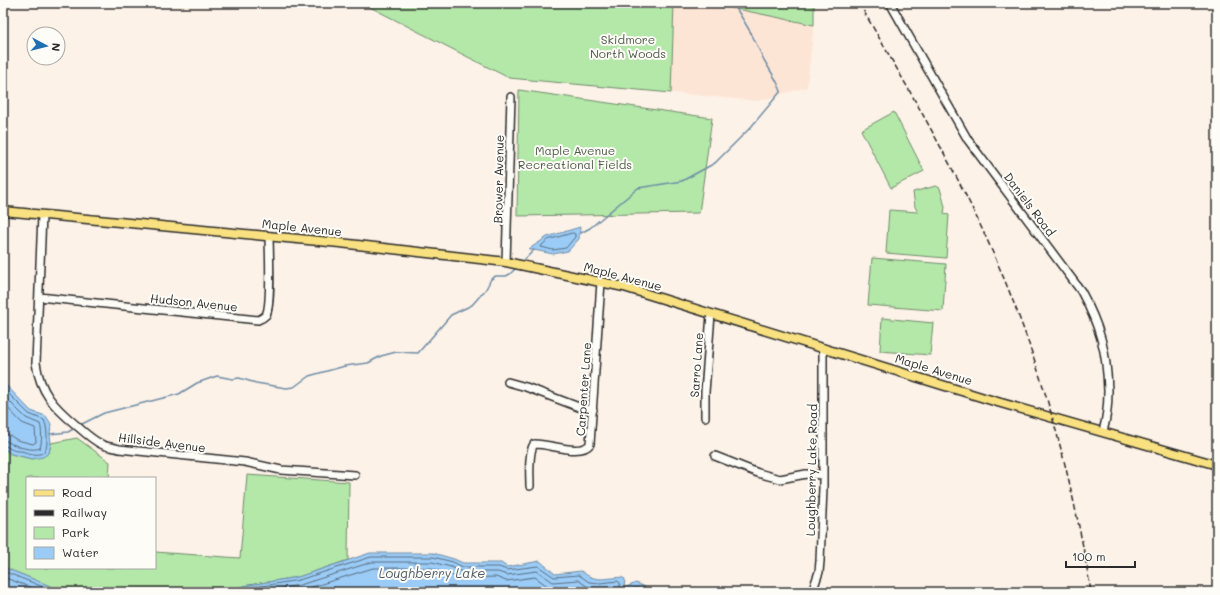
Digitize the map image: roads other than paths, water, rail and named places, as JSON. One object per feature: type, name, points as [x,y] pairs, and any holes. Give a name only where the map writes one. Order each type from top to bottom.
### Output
[{"type":"main road","name":"Maple Avenue","points":[[3,211],[340,242],[506,262],[602,282],[624,287],[994,401],[1103,431],[1217,465]]},
{"type":"street","name":"Daniels Road","points":[[890,3],[962,129],[984,162],[1081,291],[1091,310],[1102,340],[1107,370],[1108,409],[1103,431]]},
{"type":"street","name":"Brower Avenue","points":[[506,262],[511,97]]},
{"type":"street","name":"Hillside Avenue","points":[[42,215],[36,363],[37,371],[41,385],[47,396],[58,410],[90,438],[102,444],[119,449],[245,462],[281,470],[356,475]]},
{"type":"street","name":"Hudson Avenue","points":[[39,297],[258,320],[266,315],[268,309],[270,289],[269,236]]},
{"type":"street","name":"Carpenter Lane","points":[[530,486],[532,447],[534,444],[573,450],[587,448],[590,444],[602,282]]},
{"type":"street","name":"Sarro Lane","points":[[705,416],[705,392],[711,314]]},
{"type":"street","name":"Loughberry Lake Road","points":[[812,592],[819,572],[820,561],[823,475],[823,348]]},
{"type":"street","points":[[508,382],[584,409],[593,410]]},
{"type":"street","points":[[715,456],[758,473],[780,479],[806,474],[823,475]]},
{"type":"water","points":[[580,227],[579,239],[568,251],[553,254],[529,249],[547,237]]},
{"type":"water","points":[[3,382],[31,411],[46,416],[51,424],[51,443],[49,453],[43,457],[32,459],[11,454],[3,448]]},
{"type":"water","name":"Loughberry Lake","points":[[370,553],[433,553],[463,563],[501,563],[507,567],[540,561],[555,574],[581,571],[588,576],[595,578],[603,579],[618,577],[625,579],[624,588],[636,583],[645,587],[645,592],[227,592],[243,586],[298,577]]},
{"type":"water","points":[[3,567],[65,592],[3,592]]},
{"type":"waterway","points":[[579,234],[590,228],[638,188],[682,181],[715,163],[751,127],[781,91],[751,33],[733,3]]},
{"type":"waterway","points":[[521,263],[534,250]]},
{"type":"waterway","points":[[80,425],[104,413],[179,394],[197,383],[217,376],[233,379],[239,378],[256,383],[286,388],[294,387],[309,376],[345,366],[368,363],[381,356],[396,352],[418,353],[451,315],[472,305],[486,289],[491,279],[496,276],[506,276],[517,267]]},
{"type":"waterway","points":[[50,434],[68,432],[75,428]]},
{"type":"railway","points":[[859,3],[915,101],[969,201],[1016,308],[1043,388],[1066,468],[1084,551],[1091,592]]},
{"type":"park label","name":"Skidmore North Woods","points":[[628,46]]},
{"type":"park label","name":"Maple Avenue Recreational Fields","points":[[575,157]]}]
